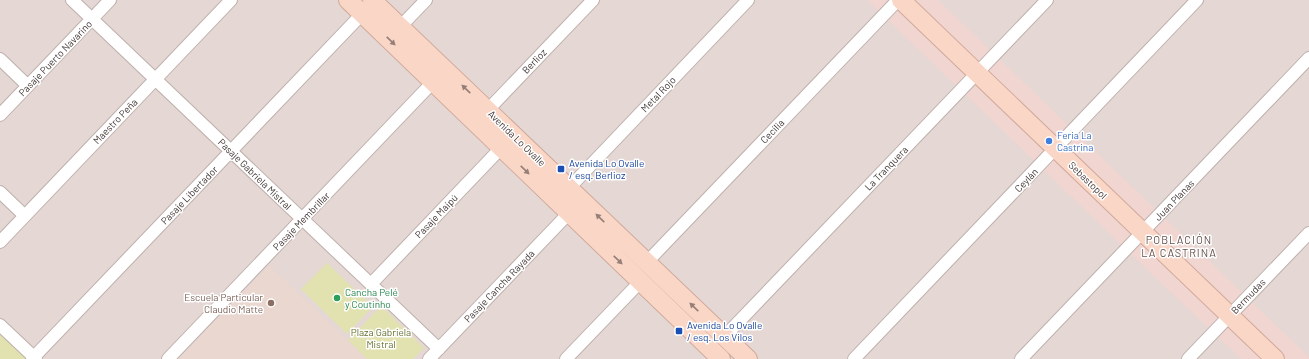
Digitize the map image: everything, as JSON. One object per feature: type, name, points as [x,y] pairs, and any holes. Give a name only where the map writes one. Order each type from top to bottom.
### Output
[{"type":"main road","name":"Avenida Lo Ovalle","points":[[348,0],[367,7],[400,27],[482,117],[501,148],[720,358]]},
{"type":"main road","name":"Sebastopol","points":[[899,0],[1275,359]]},
{"type":"main road","name":"Avenida Lo Ovalle","points":[[367,7],[433,82],[482,117],[569,188],[748,359]]},
{"type":"street","name":"Pasaje Gabriela Mistral","points":[[72,0],[439,349]]},
{"type":"street","name":"Pasaje Puerto Navarino","points":[[0,115],[110,0]]},
{"type":"street","name":"Maestro Peña","points":[[0,242],[231,0]]},
{"type":"street","points":[[400,27],[426,0]]},
{"type":"street","name":"Berlioz","points":[[482,117],[593,0]]},
{"type":"street","name":"Metal Rojo","points":[[569,188],[748,0]]},
{"type":"street","name":"Cecilia","points":[[647,262],[899,0]]},
{"type":"street","name":"La Tranquera","points":[[720,358],[729,340],[977,73],[1047,0]]},
{"type":"street","name":"Ceylán","points":[[854,359],[1197,0]]},
{"type":"street","name":"Pasaje Libertador","points":[[34,358],[367,7]]},
{"type":"street","name":"Juan Planas","points":[[1021,359],[1309,58]]},
{"type":"street","points":[[0,59],[28,86]]},
{"type":"street","name":"Pasaje Membrillar","points":[[168,359],[433,82]]},
{"type":"street","name":"Pasaje Maipú","points":[[371,284],[501,148]]},
{"type":"street","points":[[0,192],[25,216]]},
{"type":"street","name":"Pasaje Cancha Rayada","points":[[429,359],[569,213]]},
{"type":"street","name":"Bermudas","points":[[1188,359],[1309,233]]},
{"type":"street","points":[[566,359],[641,282]]},
{"type":"street","points":[[0,325],[34,358]]},
{"type":"shaded area","points":[[0,0],[1309,0],[1309,359],[0,359]]},
{"type":"shaded area","name":"Feria La Castrina","points":[[867,0],[938,0],[1309,357],[1309,359],[1241,359]]},
{"type":"shaded area","name":"Escuela Particular Claudio Matte","points":[[269,265],[367,359],[178,359]]},
{"type":"green space","name":"Cancha Pelé y Coutinho","points":[[327,263],[373,307],[347,334],[301,289]]},
{"type":"green space","name":"Plaza Gabriela Mistral","points":[[381,306],[424,348],[413,359],[367,359],[348,340]]},
{"type":"green space","points":[[0,330],[31,359],[0,359]]},
{"type":"place","name":"Feria La Castrina","points":[[1049,141]]},
{"type":"place","name":"Avenida Lo Ovalle / esq. Berlioz","points":[[561,169]]},
{"type":"place","name":"Cancha Pelé y Coutinho","points":[[337,298]]},
{"type":"place","name":"Escuela Particular Claudio Matte","points":[[271,303]]},
{"type":"place","name":"Avenida Lo Ovalle / esq. Los Vilos","points":[[679,331]]},
{"type":"district","name":"POBLACIÓN LA CASTRINA","points":[[1179,246]]}]
